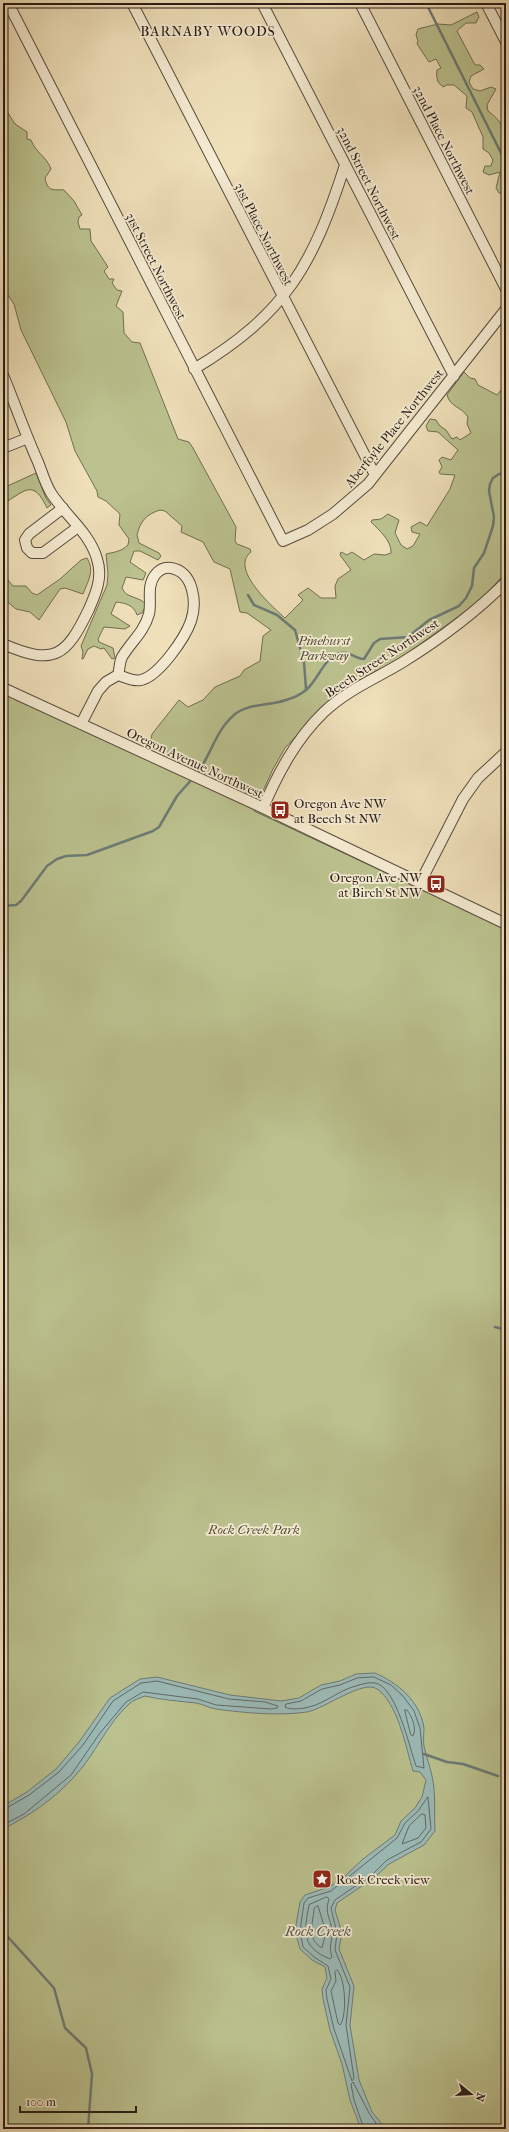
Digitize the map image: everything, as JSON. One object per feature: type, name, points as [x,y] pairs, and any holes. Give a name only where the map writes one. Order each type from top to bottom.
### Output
[{"type":"street","name":"31st Street Northwest","points":[[8,3],[283,541]]},
{"type":"street","name":"31st Place Northwest","points":[[132,3],[282,298],[375,475]]},
{"type":"street","name":"32nd Street Northwest","points":[[262,3],[454,376]]},
{"type":"street","name":"32nd Place Northwest","points":[[360,3],[506,289]]},
{"type":"street","points":[[486,3],[493,8],[506,42]]},
{"type":"street","points":[[194,369],[245,335],[282,298],[298,277],[314,249],[345,165]]},
{"type":"street","name":"Aberfoyle Place Northwest","points":[[283,541],[308,530],[333,514],[360,491],[375,475],[506,309]]},
{"type":"street","points":[[3,375],[47,486],[78,527],[95,553],[99,572],[96,592],[77,634],[61,650],[43,655],[26,654],[3,644]]},
{"type":"street","points":[[3,448],[28,438]]},
{"type":"street","points":[[63,508],[29,534],[26,540],[27,548],[32,553],[43,552],[78,527]]},
{"type":"street","points":[[81,724],[98,691],[106,682],[118,675],[135,680],[148,677],[170,656],[186,632],[192,616],[192,590],[190,582],[181,572],[174,569],[164,568],[154,577],[150,586],[150,608],[146,621],[140,634],[122,657],[118,675]]},
{"type":"street","name":"Beech Street Northwest","points":[[263,808],[280,772],[296,744],[324,712],[337,701],[402,663],[439,638],[472,613],[506,582]]},
{"type":"street","name":"Oregon Avenue Northwest","points":[[3,688],[263,808],[506,924]]},
{"type":"street","points":[[420,883],[457,810],[470,788],[506,752]]},
{"type":"green space","points":[[477,12],[479,17],[476,23],[466,23],[457,31],[475,65],[480,65],[484,69],[471,76],[469,82],[473,89],[480,91],[491,87],[496,89],[487,105],[488,111],[496,118],[504,130],[506,145],[502,147],[502,153],[506,160],[506,193],[499,193],[496,188],[500,172],[489,175],[483,172],[485,166],[491,166],[493,160],[489,153],[483,149],[483,137],[472,112],[466,108],[467,96],[454,85],[446,85],[444,87],[440,84],[437,78],[437,70],[441,68],[436,59],[429,62],[417,44],[418,41],[416,35],[418,29],[438,24],[451,25]]},
{"type":"green space","name":"Rock Creek Park","points":[[3,105],[15,124],[27,132],[27,139],[31,140],[35,148],[47,161],[51,169],[45,178],[48,186],[54,190],[64,190],[74,201],[82,215],[79,217],[78,222],[80,229],[90,229],[91,241],[108,267],[104,271],[109,279],[114,279],[112,283],[117,290],[122,291],[116,306],[123,312],[124,333],[132,342],[140,343],[178,439],[189,442],[193,448],[236,527],[235,541],[237,544],[250,549],[251,552],[246,559],[245,568],[249,577],[263,597],[285,618],[303,600],[298,595],[308,588],[321,598],[336,598],[335,586],[338,579],[351,570],[340,555],[341,552],[347,555],[352,552],[364,560],[374,554],[385,555],[391,553],[387,540],[371,522],[372,520],[381,519],[388,514],[399,520],[395,533],[401,545],[407,549],[413,546],[420,534],[412,532],[411,527],[420,522],[427,526],[450,489],[455,475],[440,474],[439,472],[442,467],[439,460],[442,457],[451,460],[458,450],[438,432],[428,431],[426,426],[430,419],[436,420],[440,426],[446,430],[452,439],[457,437],[460,440],[471,433],[467,424],[468,417],[463,411],[453,405],[447,395],[464,372],[470,378],[475,379],[478,385],[497,395],[506,384],[506,572],[481,600],[386,669],[359,681],[329,700],[285,748],[273,769],[254,811],[506,929],[506,2129],[3,2129],[3,693],[93,734],[149,748],[152,734],[179,700],[188,707],[203,700],[215,687],[240,676],[244,670],[260,661],[263,636],[271,630],[247,613],[240,612],[230,569],[214,562],[203,542],[181,532],[182,526],[165,511],[160,510],[148,516],[142,522],[137,535],[139,543],[159,553],[161,556],[158,560],[140,551],[134,551],[130,562],[146,573],[143,580],[126,577],[122,588],[124,592],[130,596],[144,602],[146,605],[142,613],[137,615],[131,607],[126,604],[116,602],[111,614],[130,626],[125,629],[104,627],[98,639],[99,642],[113,648],[115,658],[112,659],[104,648],[101,649],[94,646],[88,649],[82,659],[83,652],[81,646],[107,585],[108,574],[106,554],[123,549],[128,545],[129,539],[119,525],[120,514],[106,501],[98,497],[97,491],[75,451],[66,422],[21,330],[14,304],[3,288]]},
{"type":"green space","points":[[36,473],[46,498],[51,505],[47,508],[42,499],[33,490],[23,492],[3,504],[3,488]]},
{"type":"green space","points":[[87,558],[91,572],[83,594],[65,588],[60,589],[39,620],[30,612],[16,609],[3,598],[3,574],[13,586],[26,586],[32,593],[37,595],[60,579],[81,560]]},
{"type":"water","name":"Rock Creek","points":[[375,1673],[392,1682],[407,1694],[418,1709],[422,1718],[424,1728],[424,1746],[433,1783],[435,1831],[424,1845],[389,1864],[375,1877],[337,1903],[335,1910],[342,1933],[339,1949],[354,1986],[350,2025],[359,2080],[372,2112],[386,2129],[361,2129],[350,2100],[342,2064],[330,2030],[323,1999],[322,1989],[327,1978],[325,1967],[312,1960],[300,1949],[295,1931],[300,1902],[305,1895],[329,1887],[345,1876],[363,1859],[395,1835],[401,1821],[415,1808],[422,1797],[426,1780],[420,1772],[413,1771],[396,1715],[390,1704],[377,1689],[371,1687],[363,1688],[314,1710],[285,1714],[262,1714],[227,1710],[196,1703],[145,1696],[131,1703],[121,1712],[81,1768],[50,1800],[32,1813],[3,1829],[3,1806],[27,1792],[56,1769],[79,1742],[110,1698],[140,1679],[157,1677],[230,1695],[281,1701],[299,1698],[321,1685],[340,1681],[356,1674]]},
{"type":"waterway","points":[[426,3],[506,163]]},
{"type":"waterway","points":[[196,775],[206,760],[222,728],[234,715],[240,711],[246,708],[279,702],[296,696],[304,692],[310,686],[330,659],[335,655],[344,653],[364,659],[374,643],[380,639],[408,637],[429,620],[459,606],[466,598],[472,586],[474,568],[484,553],[493,526],[494,517],[489,491],[490,484],[493,478],[499,474],[506,473]]},
{"type":"waterway","points":[[248,595],[254,605],[277,615],[295,630],[304,662],[306,689]]},
{"type":"waterway","points":[[3,906],[16,905],[21,901],[47,866],[57,859],[66,856],[87,855],[153,831],[159,827],[177,796],[193,778]]},
{"type":"waterway","points":[[495,1327],[506,1330]]},
{"type":"waterway","points":[[424,1754],[447,1762],[463,1764],[498,1776]]},
{"type":"waterway","points":[[3,1929],[8,1937],[54,1988],[65,2028],[86,2048],[92,2074],[88,2129]]},
{"type":"place","name":"Oregon Ave NW at Beech St NW","points":[[280,810]]},
{"type":"place","name":"Oregon Ave NW at Birch St NW","points":[[436,884]]},
{"type":"place","name":"Rock Creek view","points":[[322,1879]]},
{"type":"district","name":"BARNABY WOODS","points":[[208,31]]},
{"type":"park label","name":"Pinehurst Parkway","points":[[324,648]]}]
